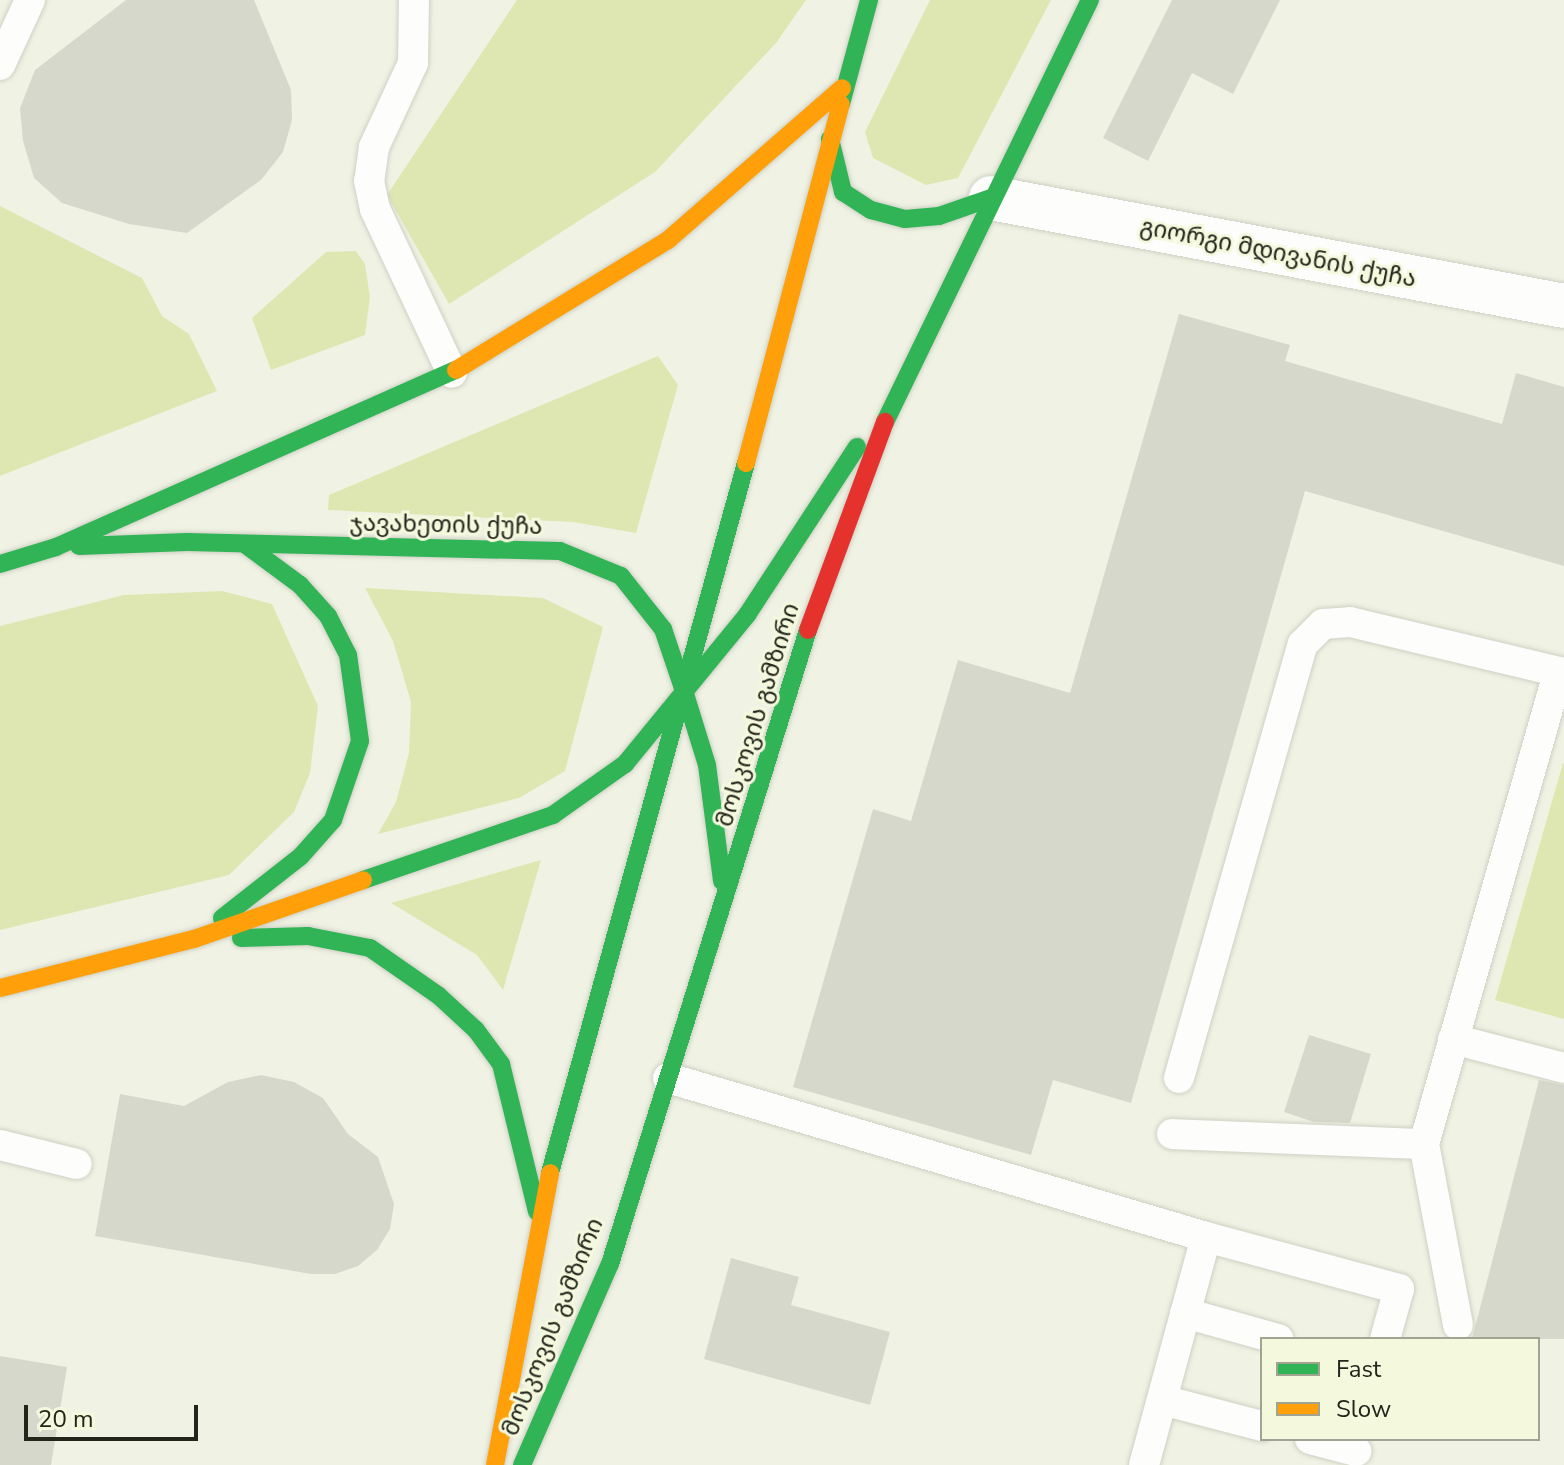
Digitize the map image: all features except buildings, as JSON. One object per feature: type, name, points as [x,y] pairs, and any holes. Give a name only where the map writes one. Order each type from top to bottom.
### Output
[{"type":"main road","name":"მოსკოვის გამზირი","points":[[495,1465],[538,1217],[685,694],[842,88],[869,0]]},
{"type":"main road","name":"მოსკოვის გამზირი","points":[[522,1465],[610,1264],[724,908],[803,644],[900,383],[1090,0]]},
{"type":"main road","name":"ჯავახეთის ქუჩა","points":[[0,564],[56,547],[452,373],[668,240],[842,88]]},
{"type":"main road","points":[[830,137],[843,192],[871,210],[905,219],[939,216],[991,198]]},
{"type":"main road","points":[[0,988],[194,939],[553,815],[625,764],[685,694],[747,615],[900,383]]},
{"type":"main road","name":"ჯავახეთის ქუჩა","points":[[56,547],[246,545],[560,551],[621,576],[663,629],[685,694],[719,830],[724,908]]},
{"type":"main road","points":[[194,939],[301,856],[333,820],[360,741],[348,655],[328,616],[300,585],[246,545]]},
{"type":"main road","points":[[194,939],[308,936],[370,948],[439,996],[476,1030],[501,1064],[538,1217]]},
{"type":"street","name":"გიორგი მდივანის ქუჩა","points":[[991,198],[1563,307]]},
{"type":"lane","points":[[0,65],[30,0]]},
{"type":"lane","points":[[414,0],[413,63],[374,147],[369,181],[375,209],[452,373]]},
{"type":"lane","points":[[1179,1078],[1303,644],[1323,624],[1350,622],[1561,673],[1424,1144],[1458,1325]]},
{"type":"lane","points":[[1453,1039],[1564,1068]]},
{"type":"lane","points":[[668,1078],[1206,1237],[1399,1289],[1386,1337]]},
{"type":"lane","points":[[1172,1134],[1424,1144]]},
{"type":"lane","points":[[0,1145],[77,1164]]},
{"type":"lane","points":[[1144,1465],[1206,1237]]},
{"type":"lane","points":[[1185,1313],[1271,1337]]},
{"type":"lane","points":[[1162,1400],[1260,1425]]},
{"type":"lane","points":[[1317,1441],[1355,1452]]},
{"type":"green space","points":[[517,0],[806,0],[776,43],[655,172],[449,304],[387,195]]},
{"type":"green space","points":[[930,0],[1051,0],[958,178],[926,185],[873,158],[865,132]]},
{"type":"green space","points":[[0,206],[142,278],[162,316],[189,334],[217,391],[0,476]]},
{"type":"green space","points":[[356,251],[365,264],[370,297],[365,335],[271,370],[252,318],[326,252]]},
{"type":"green space","points":[[658,356],[678,385],[636,533],[573,522],[328,510],[329,495]]},
{"type":"green space","points":[[365,588],[543,598],[603,627],[565,771],[519,798],[378,834],[396,802],[409,753],[411,702],[393,641]]},
{"type":"green space","points":[[222,591],[272,604],[318,706],[310,773],[294,812],[229,875],[0,930],[0,626],[124,595]]},
{"type":"green space","points":[[1564,764],[1564,1019],[1495,1000]]},
{"type":"green space","points":[[541,860],[503,990],[477,955],[391,903]]},
{"type":"traffic: fast","points":[[841,104],[869,0]]},
{"type":"traffic: fast","points":[[885,422],[1090,0]]},
{"type":"traffic: fast","points":[[830,139],[843,192],[871,210],[905,219],[939,216],[991,198]]},
{"type":"traffic: fast","points":[[0,564],[56,547],[456,370]]},
{"type":"traffic: fast","points":[[363,880],[553,815],[625,764],[747,615],[857,447]]},
{"type":"traffic: fast","points":[[550,1173],[746,463]]},
{"type":"traffic: fast","points":[[79,546],[187,542],[560,551],[621,576],[663,629],[685,694],[707,765],[722,881]]},
{"type":"traffic: fast","points":[[222,918],[301,856],[333,820],[360,741],[348,655],[328,616],[300,585],[246,545]]},
{"type":"traffic: fast","points":[[522,1465],[610,1264],[808,630]]},
{"type":"traffic: fast","points":[[241,938],[308,936],[370,948],[439,996],[476,1030],[501,1064],[537,1212]]},
{"type":"traffic: slow","points":[[456,370],[668,240],[842,88]]},
{"type":"traffic: slow","points":[[746,463],[841,104]]},
{"type":"traffic: slow","points":[[0,988],[194,939],[363,880]]},
{"type":"traffic: slow","points":[[495,1465],[550,1173]]},
{"type":"traffic: jam","points":[[808,630],[885,422]]}]
